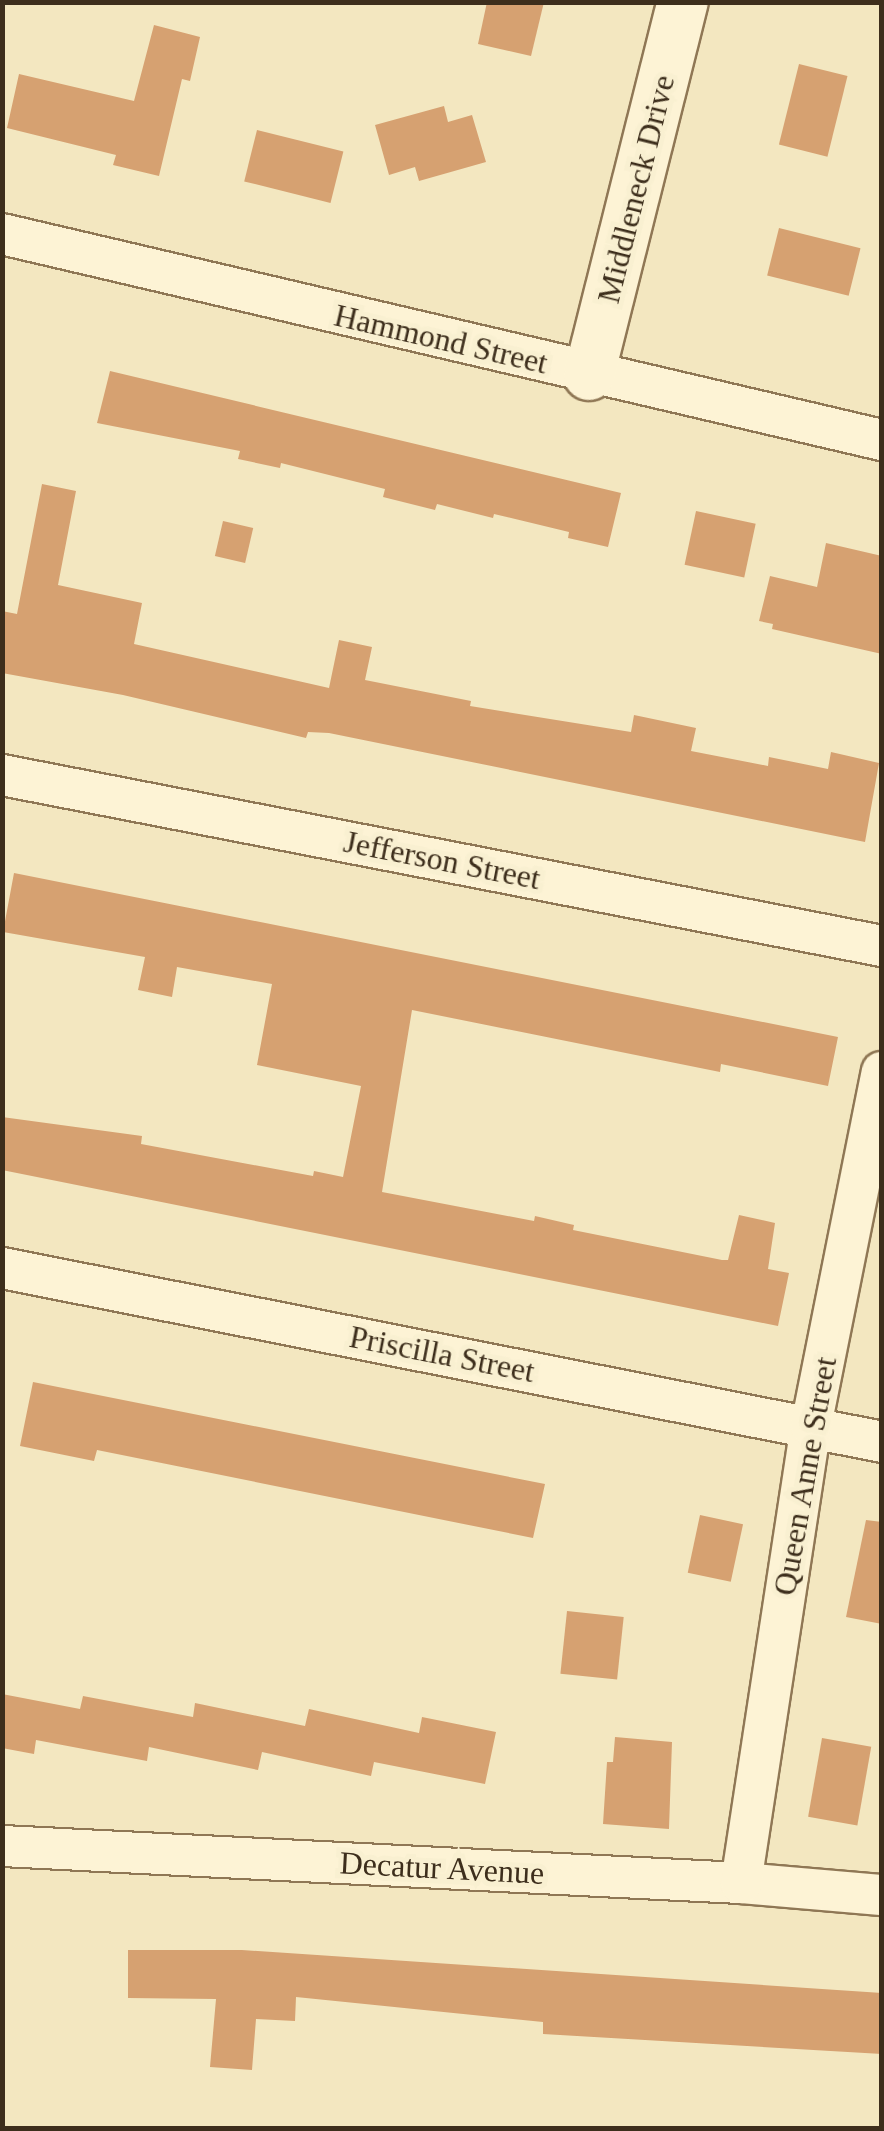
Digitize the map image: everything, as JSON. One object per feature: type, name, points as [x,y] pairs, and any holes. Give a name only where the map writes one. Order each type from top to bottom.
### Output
[{"type":"street","name":"Middleneck Drive","points":[[589,375],[683,2]]},
{"type":"street","name":"Hammond Street","points":[[2,234],[589,375],[882,440]]},
{"type":"street","name":"Jefferson Street","points":[[2,775],[882,946]]},
{"type":"street","name":"Queen Anne Street","points":[[740,1883],[811,1426],[881,1075]]},
{"type":"street","name":"Priscilla Street","points":[[2,1268],[882,1442]]},
{"type":"street","name":"Decatur Avenue","points":[[2,1846],[740,1883],[882,1895]]},
{"type":"building","points":[[487,2],[544,2],[531,56],[478,44]]},
{"type":"building","points":[[154,25],[200,37],[190,81],[182,79],[159,176],[113,165],[116,155],[7,128],[19,74],[134,101]]},
{"type":"building","points":[[799,64],[848,76],[827,157],[779,145]]},
{"type":"building","points":[[444,106],[448,122],[472,115],[486,162],[419,181],[415,167],[389,175],[375,125]]},
{"type":"building","points":[[257,130],[343,152],[331,203],[244,181]]},
{"type":"building","points":[[779,228],[861,248],[849,296],[767,276]]},
{"type":"building","points":[[110,371],[621,493],[608,547],[568,538],[569,532],[494,514],[493,518],[437,504],[435,510],[383,497],[385,489],[281,463],[280,468],[238,459],[240,451],[97,423]]},
{"type":"building","points":[[42,484],[76,491],[58,585],[142,603],[134,644],[329,688],[339,640],[372,647],[365,680],[471,701],[470,706],[631,732],[634,715],[696,728],[691,751],[768,766],[769,757],[828,769],[831,752],[879,763],[865,842],[329,733],[308,732],[306,738],[123,695],[2,673],[2,611],[17,614]]},
{"type":"building","points":[[696,511],[756,524],[744,577],[685,565]]},
{"type":"building","points":[[223,521],[253,528],[245,563],[215,556]]},
{"type":"building","points":[[826,543],[882,556],[882,654],[772,629],[773,624],[759,621],[770,576],[817,587]]},
{"type":"building","points":[[14,873],[838,1037],[828,1086],[721,1064],[720,1072],[412,1010],[382,1192],[534,1221],[535,1216],[574,1225],[573,1230],[722,1260],[728,1260],[739,1215],[775,1223],[768,1269],[789,1273],[778,1326],[2,1170],[2,1117],[142,1136],[141,1144],[313,1176],[314,1171],[343,1177],[361,1086],[257,1065],[272,984],[177,967],[172,997],[138,990],[145,957],[3,932]]},
{"type":"building","points":[[33,1382],[545,1484],[533,1538],[97,1450],[94,1461],[20,1446]]},
{"type":"building","points":[[700,1515],[743,1524],[731,1582],[688,1573]]},
{"type":"building","points":[[866,1520],[882,1522],[882,1624],[846,1617]]},
{"type":"building","points":[[567,1611],[624,1617],[617,1680],[560,1674]]},
{"type":"building","points":[[2,1694],[80,1709],[83,1696],[193,1717],[195,1703],[305,1726],[309,1709],[419,1733],[422,1717],[496,1732],[485,1784],[374,1762],[371,1776],[262,1752],[258,1770],[149,1747],[147,1761],[36,1740],[34,1754],[2,1748]]},
{"type":"building","points":[[615,1737],[672,1742],[669,1829],[603,1824],[607,1762],[613,1762]]},
{"type":"building","points":[[822,1738],[871,1747],[857,1825],[808,1817]]},
{"type":"building","points":[[128,1950],[242,1950],[882,1993],[882,2054],[543,2034],[543,2022],[296,1997],[295,2021],[256,2019],[252,2070],[210,2067],[216,1999],[128,1998]]}]
